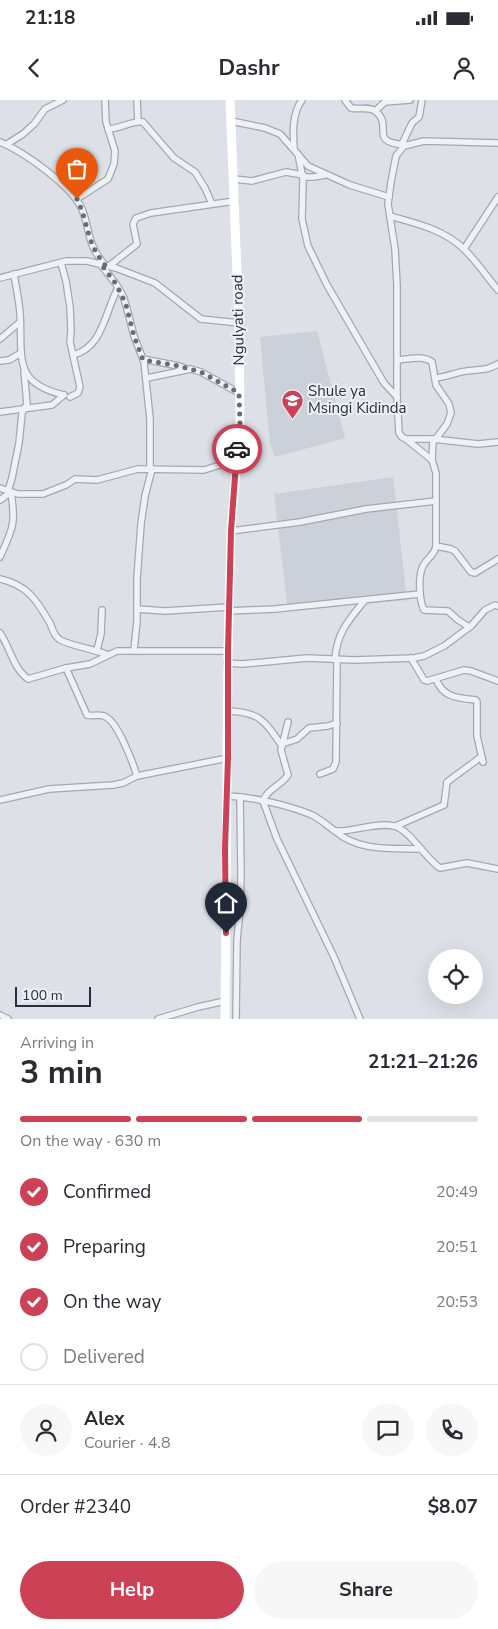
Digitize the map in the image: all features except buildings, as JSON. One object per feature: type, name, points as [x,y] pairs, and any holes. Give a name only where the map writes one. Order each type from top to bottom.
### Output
[{"type":"main road","name":"Ngulyati road","points":[[225,1019],[227,952],[225,849],[228,758],[227,663],[231,531],[240,424],[239,323],[230,100]]},
{"type":"street","points":[[7,144],[34,124],[45,109],[63,100]]},
{"type":"street","points":[[77,199],[108,179],[113,170],[114,151],[108,129],[105,100]]},
{"type":"street","points":[[137,100],[138,121]]},
{"type":"street","points":[[302,100],[298,106],[293,128],[296,151],[303,176],[302,219],[308,246],[327,284],[384,383],[397,397]]},
{"type":"street","points":[[345,100],[352,108],[372,109],[375,111],[380,116],[386,141],[405,145],[424,141],[498,143]]},
{"type":"street","points":[[375,111],[386,102],[410,100]]},
{"type":"street","points":[[422,100],[420,117],[412,123],[405,145],[396,156],[389,197],[397,285],[397,397],[399,433],[432,460]]},
{"type":"street","points":[[231,120],[265,128],[280,134],[308,166],[325,175],[371,193],[389,197]]},
{"type":"street","points":[[108,129],[122,128],[138,121],[143,122],[174,158],[200,177],[212,204]]},
{"type":"street","points":[[0,142],[13,147],[44,169],[77,199],[85,216],[90,240],[126,305],[134,336],[143,360],[147,378],[151,469],[141,524],[134,650]]},
{"type":"street","points":[[234,179],[252,181],[286,172],[314,177],[325,175]]},
{"type":"street","points":[[464,249],[498,197]]},
{"type":"street","points":[[105,265],[137,244],[133,224],[136,218],[151,213],[235,201]]},
{"type":"street","points":[[390,216],[440,232],[464,249],[498,290]]},
{"type":"street","points":[[0,278],[61,263],[87,261],[105,265],[155,283],[201,319],[239,323]]},
{"type":"street","points":[[61,263],[71,321],[70,342],[80,387],[78,392],[70,397]]},
{"type":"street","points":[[0,557],[14,522],[9,492],[21,432],[22,413],[27,404],[14,274]]},
{"type":"street","points":[[73,355],[83,352],[91,345],[104,324],[110,302],[118,288]]},
{"type":"street","points":[[0,339],[20,322]]},
{"type":"street","points":[[0,361],[9,360],[21,353]]},
{"type":"street","points":[[398,360],[421,358],[432,362],[436,385],[449,404],[451,413],[447,424],[434,439],[432,460],[436,473],[436,546],[434,553],[422,567],[421,603],[424,610],[448,611],[469,627]]},
{"type":"street","points":[[143,360],[201,372],[239,393]]},
{"type":"street","points":[[435,378],[466,371],[478,372],[496,365],[498,372]]},
{"type":"street","points":[[0,412],[52,404],[64,395],[38,386],[24,368]]},
{"type":"street","points":[[147,378],[187,369]]},
{"type":"street","points":[[406,439],[434,439],[478,444],[498,442]]},
{"type":"street","points":[[0,488],[9,492],[43,494],[66,485],[75,479],[97,480],[123,472],[151,469],[204,470],[236,460]]},
{"type":"street","points":[[0,500],[9,492]]},
{"type":"street","points":[[231,531],[300,522],[356,511],[436,501]]},
{"type":"street","points":[[436,546],[455,551],[471,572],[475,573],[498,558]]},
{"type":"street","points":[[0,578],[21,586],[27,591],[45,614],[61,641],[106,654]]},
{"type":"street","points":[[137,609],[165,611],[229,609],[365,600],[420,594]]},
{"type":"street","points":[[320,774],[334,768],[336,762],[336,659],[339,635],[365,600]]},
{"type":"street","points":[[227,663],[242,664],[307,658],[411,658],[432,652],[469,627],[485,610],[495,605],[498,606]]},
{"type":"street","points":[[96,650],[101,634],[102,610]]},
{"type":"street","points":[[0,633],[17,666],[27,678],[97,662],[106,654],[116,651],[228,651]]},
{"type":"street","points":[[411,658],[424,680],[427,681],[455,671],[464,670],[498,680]]},
{"type":"street","points":[[66,668],[87,715],[103,715],[109,719],[124,744],[137,776]]},
{"type":"street","points":[[335,831],[372,826],[396,826],[428,811],[442,807],[446,797],[447,782],[482,760],[477,736],[476,700],[453,697],[445,693],[436,679]]},
{"type":"street","points":[[227,711],[254,715],[264,722],[282,745]]},
{"type":"street","points":[[288,722],[282,745],[282,756],[288,775],[269,791],[263,802],[277,839],[334,957],[360,1019]]},
{"type":"street","points":[[282,745],[297,739],[309,728],[337,723]]},
{"type":"street","points":[[0,800],[49,789],[113,785],[137,776],[228,758]]},
{"type":"street","points":[[227,796],[263,802],[314,816],[350,841],[365,846],[421,849]]},
{"type":"street","points":[[236,1019],[237,940],[241,874],[240,797]]},
{"type":"street","points":[[396,826],[440,868],[467,864],[498,869]]},
{"type":"street","points":[[158,1019],[225,1001]]},
{"type":"street","points":[[0,1015],[8,1019]]},
{"type":"shaded area","points":[[317,331],[345,438],[275,457],[270,444],[260,337]]},
{"type":"shaded area","points":[[393,477],[407,600],[288,611],[274,494]]},
{"type":"way so far","points":[[77,199],[85,216],[86,229],[93,248],[105,265],[101,264],[116,284],[126,305],[134,336],[143,360],[151,360],[201,372],[239,393],[240,424],[237,449]]},
{"type":"place","name":"Shule ya Msingi Kidinda","points":[[292,419]]},
{"type":"route","points":[[226,933],[225,849],[228,758],[228,651],[231,531],[237,449]]}]
